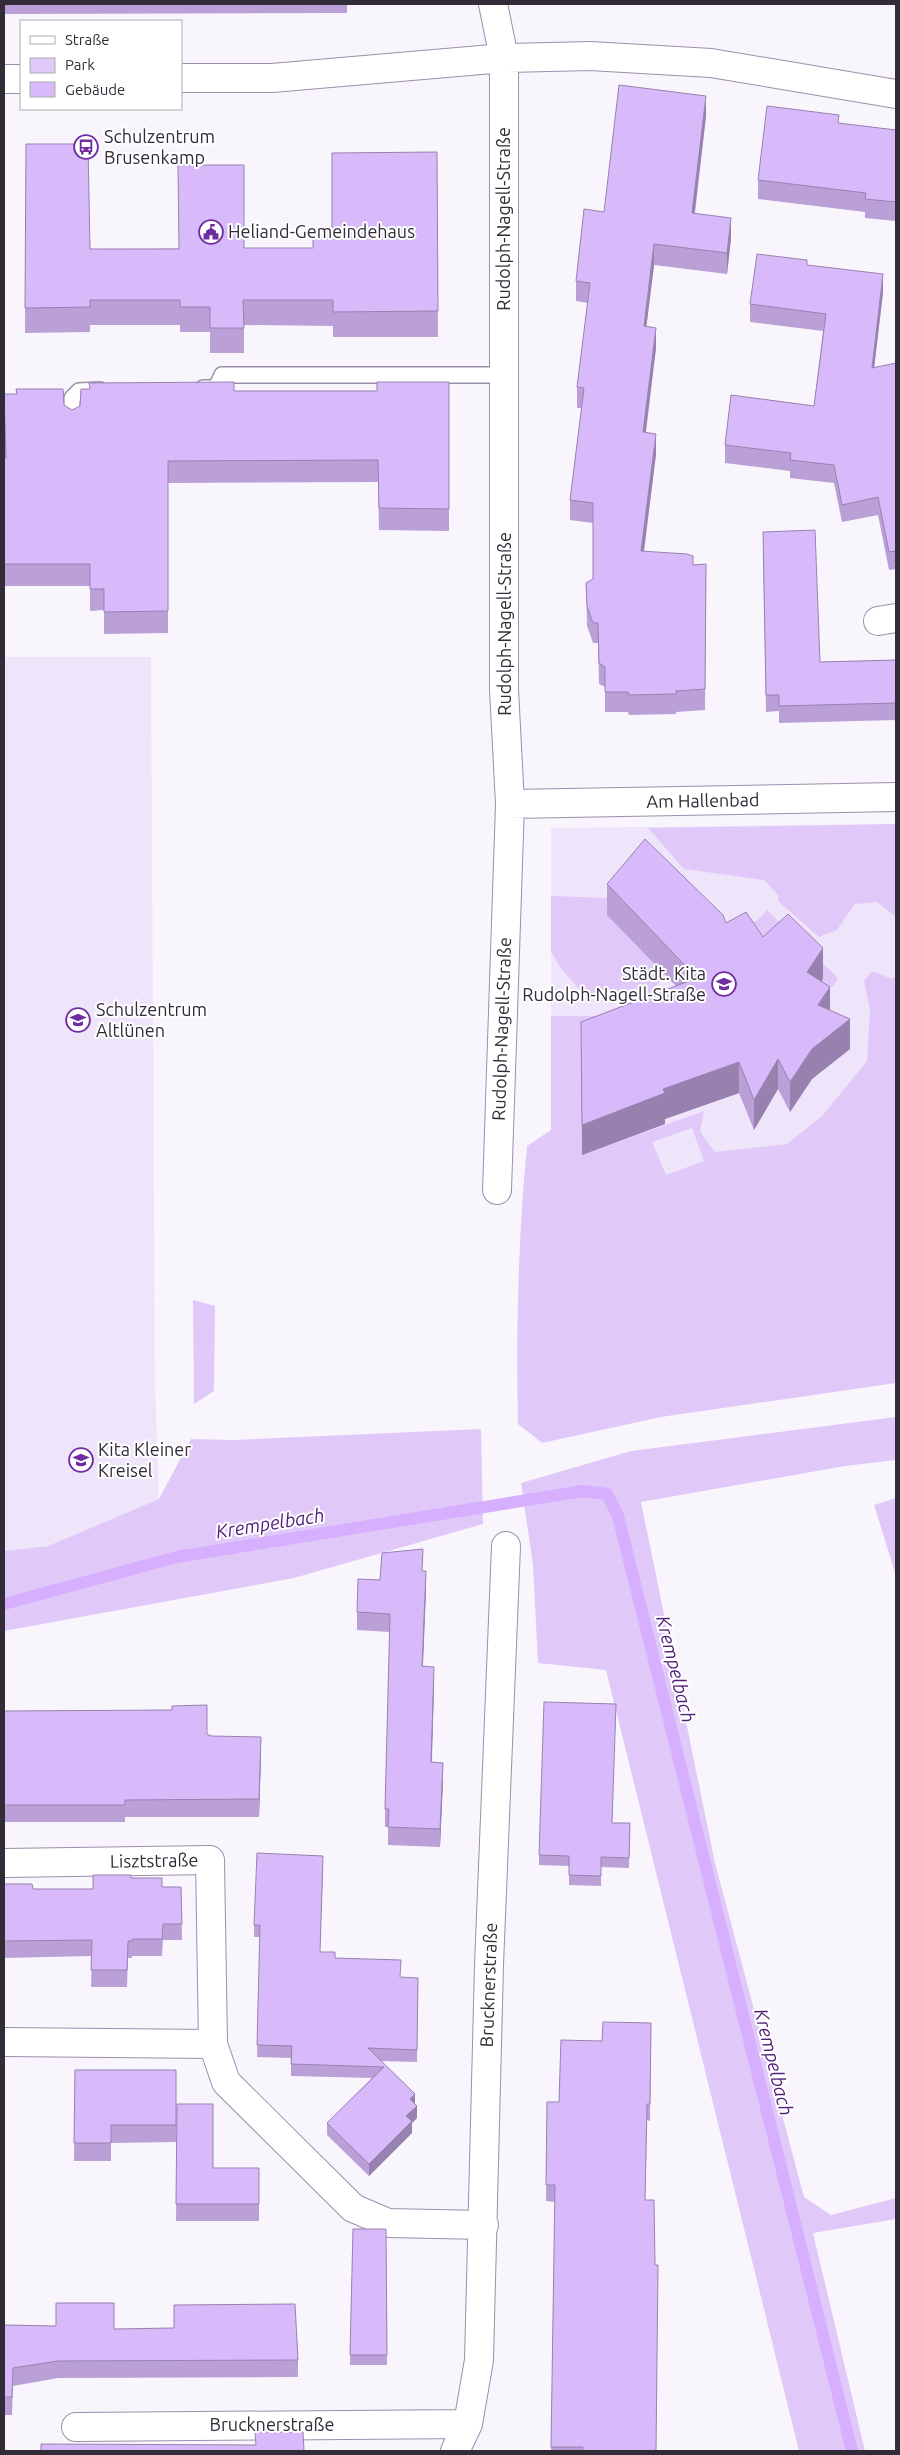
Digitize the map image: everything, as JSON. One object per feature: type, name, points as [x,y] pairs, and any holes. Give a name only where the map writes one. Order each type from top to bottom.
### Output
[{"type":"street","name":"Rudolph-Nagell-Straße","points":[[492,4],[504,58],[504,689],[510,804],[496,1190]]},
{"type":"street","points":[[182,78],[272,78],[504,58],[590,56],[711,63],[896,94]]},
{"type":"street","points":[[4,79],[20,79]]},
{"type":"street","name":"Am Hallenbad","points":[[510,804],[896,797]]},
{"type":"street","name":"Brucknerstraße","points":[[456,2451],[468,2424],[479,2360],[484,2225],[489,1965],[506,1546]]},
{"type":"street","name":"Lisztstraße","points":[[4,1862],[210,1860],[213,2044],[226,2082],[353,2208],[388,2223],[484,2225]]},
{"type":"street","points":[[4,2042],[213,2044]]},
{"type":"street","name":"Brucknerstraße","points":[[76,2427],[468,2424]]},
{"type":"lane","points":[[186,388],[216,388],[222,375],[505,375]]},
{"type":"lane","points":[[72,423],[72,398],[79,391],[118,390]]},
{"type":"shaded area","name":"Schulzentrum Altlünen","points":[[4,657],[151,657],[155,1384],[159,1499],[48,1546],[4,1551]]},
{"type":"shaded area","name":"Städt. Kita Rudolph-Nagell-Straße","points":[[896,824],[896,1204],[551,1196],[551,828]]},
{"type":"green space","points":[[896,824],[896,917],[877,902],[855,904],[837,930],[819,937],[778,901],[778,895],[764,880],[684,869],[648,828]]},
{"type":"green space","points":[[551,896],[610,898],[665,976],[645,998],[635,988],[615,997],[586,997],[560,967],[551,951]]},
{"type":"green space","points":[[767,910],[838,978],[833,987],[819,984],[822,979],[763,968],[744,928],[759,919]]},
{"type":"green space","points":[[872,971],[892,979],[896,976],[896,1383],[661,1417],[542,1443],[518,1424],[517,1354],[520,1250],[527,1146],[551,1130],[551,1016],[645,1016],[582,1155],[704,1111],[700,1132],[715,1152],[787,1144],[823,1115],[867,1061],[870,1010],[864,981]],"holes":[[[692,1128],[704,1161],[666,1175],[652,1142]]]},
{"type":"green space","points":[[193,1300],[215,1306],[214,1391],[194,1404]]},
{"type":"green space","points":[[896,1417],[896,1460],[845,1466],[641,1502],[715,1863],[804,2197],[831,2215],[896,2198],[896,2219],[813,2233],[865,2451],[799,2451],[606,1670],[538,1663],[533,1565],[521,1483],[631,1451]]},
{"type":"green space","points":[[481,1429],[483,1524],[294,1578],[4,1631],[4,1551],[48,1546],[159,1499],[191,1439],[234,1440]]},
{"type":"green space","points":[[896,1498],[896,1576],[874,1505]]},
{"type":"building","points":[[619,85],[706,96],[692,213],[731,218],[727,253],[654,244],[644,326],[656,328],[643,432],[656,434],[641,551],[687,554],[693,556],[693,565],[706,564],[705,689],[676,691],[676,694],[629,695],[628,692],[605,692],[605,667],[599,663],[598,623],[593,623],[587,606],[586,583],[593,579],[593,503],[570,500],[584,388],[577,387],[590,283],[576,281],[584,209],[604,212]]},
{"type":"building","points":[[767,106],[839,115],[838,123],[896,130],[896,202],[865,199],[866,193],[758,180]]},
{"type":"building","points":[[26,144],[88,144],[90,249],[179,249],[178,165],[244,165],[244,248],[313,248],[313,231],[332,231],[332,153],[437,152],[438,311],[333,312],[333,300],[243,300],[244,328],[210,328],[210,307],[180,307],[180,300],[90,300],[90,307],[25,308]]},
{"type":"building","points":[[757,254],[807,260],[807,265],[883,274],[872,368],[896,363],[896,551],[889,552],[878,497],[842,505],[834,465],[790,460],[791,453],[725,445],[731,395],[814,406],[826,314],[750,304]]},
{"type":"building","points":[[234,382],[234,391],[377,391],[377,382],[449,382],[449,509],[379,508],[378,460],[168,461],[168,611],[104,612],[104,589],[90,589],[90,564],[4,564],[4,458],[6,458],[4,394],[17,394],[16,389],[63,389],[64,405],[72,410],[80,406],[81,389],[90,389],[89,383]]},
{"type":"building","points":[[815,530],[820,662],[896,660],[896,703],[779,706],[779,695],[766,695],[763,532]]},
{"type":"building","points":[[645,839],[723,915],[726,923],[746,912],[763,937],[788,914],[823,948],[807,972],[830,987],[818,1005],[850,1019],[812,1049],[790,1082],[778,1059],[754,1100],[739,1062],[663,1089],[665,1093],[582,1125],[581,1022],[697,978],[607,884]]},
{"type":"building","points":[[423,1549],[422,1571],[426,1571],[422,1666],[434,1667],[431,1762],[443,1763],[440,1829],[388,1827],[389,1809],[385,1809],[390,1614],[357,1612],[358,1579],[380,1580],[382,1553]]},
{"type":"building","points":[[544,1702],[616,1704],[612,1823],[630,1823],[629,1858],[601,1857],[601,1876],[569,1875],[569,1856],[539,1855]]},
{"type":"building","points":[[207,1705],[207,1734],[211,1736],[261,1737],[259,1799],[125,1800],[125,1805],[4,1805],[4,1711],[172,1710],[172,1706]]},
{"type":"building","points":[[257,1853],[323,1856],[320,1952],[335,1952],[335,1958],[401,1960],[400,1977],[418,1978],[417,2050],[368,2048],[415,2094],[410,2099],[417,2106],[406,2116],[412,2121],[369,2164],[327,2123],[384,2067],[291,2064],[292,2046],[257,2045],[260,1925],[254,1925]]},
{"type":"building","points":[[93,1875],[131,1875],[131,1878],[162,1878],[162,1887],[181,1887],[182,1924],[163,1924],[162,1939],[132,1939],[132,1941],[128,1941],[127,1970],[91,1970],[92,1940],[4,1941],[4,1884],[32,1884],[33,1889],[93,1889]]},
{"type":"building","points":[[603,2022],[651,2023],[650,2104],[647,2104],[645,2200],[654,2200],[655,2265],[658,2265],[656,2451],[583,2451],[583,2447],[551,2447],[555,2185],[546,2185],[547,2102],[559,2102],[561,2040],[602,2041]]},
{"type":"building","points":[[75,2070],[176,2070],[176,2125],[111,2125],[111,2143],[74,2143]]},
{"type":"building","points":[[177,2104],[213,2104],[213,2168],[259,2168],[259,2204],[176,2204]]},
{"type":"building","points":[[353,2229],[386,2229],[387,2355],[350,2355]]},
{"type":"building","points":[[56,2303],[114,2303],[114,2329],[174,2328],[174,2305],[295,2304],[298,2360],[58,2361],[13,2368],[12,2397],[4,2397],[4,2325],[56,2326]]},
{"type":"building","points":[[255,2432],[303,2432],[304,2451],[41,2451],[41,2444],[256,2445]]},
{"type":"waterway","name":"Krempelbach","points":[[4,1604],[177,1557],[583,1491],[607,1494],[618,1516],[852,2451]]},
{"type":"place","name":"Schulzentrum Brusenkamp","points":[[86,147]]},
{"type":"place","name":"Heliand-Gemeindehaus","points":[[211,232]]},
{"type":"place","name":"Städt. Kita Rudolph-Nagell-Straße","points":[[724,984]]},
{"type":"place","name":"Schulzentrum Altlünen","points":[[78,1020]]},
{"type":"place","name":"Kita Kleiner Kreisel","points":[[81,1460]]}]
